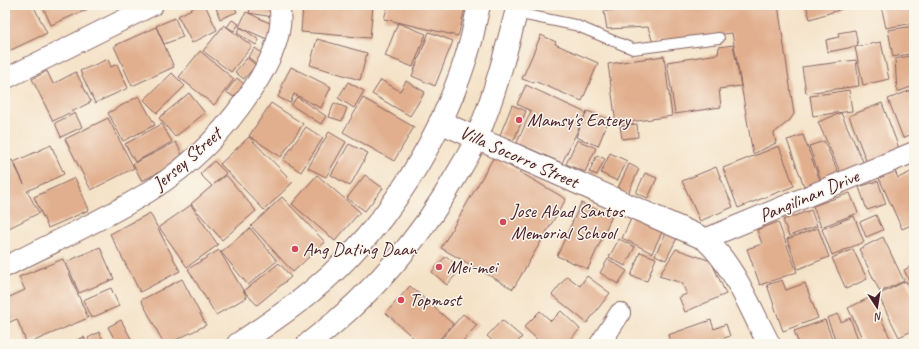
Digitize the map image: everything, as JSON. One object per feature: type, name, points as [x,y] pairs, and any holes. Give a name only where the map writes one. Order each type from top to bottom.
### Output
[{"type":"main road","points":[[238,344],[272,322],[307,295],[348,258],[382,218],[408,181],[440,122],[471,41],[479,5]]},
{"type":"main road","points":[[308,344],[360,298],[396,263],[448,191],[477,139],[494,95],[516,9]]},
{"type":"main road","name":"Villa Socorro Street","points":[[440,122],[705,239],[716,250],[728,266],[769,344]]},
{"type":"street","points":[[5,78],[153,5]]},
{"type":"street","name":"Jersey Street","points":[[5,267],[151,191],[186,165],[222,130],[246,101],[266,68],[280,33],[281,14],[279,5]]},
{"type":"street","name":"Pangilinan Drive","points":[[705,239],[914,152]]},
{"type":"street","points":[[600,344],[620,313]]},
{"type":"lane","points":[[516,9],[575,25],[633,49],[719,38]]},
{"type":"building","points":[[5,5],[33,5],[47,33],[9,51],[5,43]]},
{"type":"building","points":[[42,5],[86,5],[88,9],[51,25]]},
{"type":"building","points":[[199,5],[205,5],[217,30],[192,43],[178,16]]},
{"type":"building","points":[[215,5],[234,5],[237,12],[220,19]]},
{"type":"building","points":[[251,5],[275,5],[273,17],[249,13]]},
{"type":"building","points":[[303,5],[373,5],[370,38],[301,32]]},
{"type":"building","points":[[388,5],[466,5],[458,36],[384,19]]},
{"type":"building","points":[[658,5],[778,5],[794,114],[790,120],[774,133],[776,143],[753,154],[732,33],[653,43],[648,27],[607,29],[604,11]]},
{"type":"building","points":[[806,5],[841,5],[842,9],[810,19]]},
{"type":"building","points":[[881,5],[914,5],[914,23],[886,28]]},
{"type":"building","points":[[246,12],[274,25],[267,39],[239,27]]},
{"type":"building","points":[[175,18],[183,37],[164,44],[156,26]]},
{"type":"building","points":[[232,20],[239,24],[234,31],[227,27]]},
{"type":"building","points":[[398,23],[426,34],[413,67],[385,56]]},
{"type":"building","points":[[224,25],[252,46],[231,72],[203,51]]},
{"type":"building","points":[[914,26],[914,53],[893,57],[888,30]]},
{"type":"building","points":[[156,27],[174,67],[132,86],[114,46]]},
{"type":"building","points":[[241,27],[259,40],[256,45],[237,33]]},
{"type":"building","points":[[855,30],[858,46],[828,52],[826,40],[839,37],[838,33]]},
{"type":"building","points":[[429,32],[453,41],[435,86],[412,76]]},
{"type":"building","points":[[541,35],[556,42],[555,44],[598,63],[582,101],[534,81],[534,83],[522,79]]},
{"type":"building","points":[[317,39],[367,53],[360,80],[310,65]]},
{"type":"building","points":[[881,42],[889,79],[863,85],[855,47]]},
{"type":"building","points":[[733,45],[741,86],[719,89],[721,107],[675,114],[667,62],[718,54],[719,47]]},
{"type":"building","points":[[255,48],[263,54],[256,63],[248,57]]},
{"type":"building","points":[[200,51],[234,79],[214,105],[179,77]]},
{"type":"building","points":[[914,55],[914,86],[897,92],[895,59]]},
{"type":"building","points":[[664,56],[672,116],[616,124],[608,64]]},
{"type":"building","points":[[247,58],[256,65],[244,79],[235,72]]},
{"type":"building","points":[[108,59],[111,67],[117,64],[128,88],[95,103],[80,71]]},
{"type":"building","points":[[856,60],[859,86],[806,93],[802,67]]},
{"type":"building","points":[[291,67],[331,87],[321,108],[294,94],[290,103],[278,97],[283,87],[281,86]]},
{"type":"building","points":[[47,71],[53,84],[76,72],[91,102],[53,121],[32,79]]},
{"type":"building","points":[[172,73],[185,86],[157,113],[144,100]]},
{"type":"building","points":[[237,78],[244,84],[234,97],[226,92]]},
{"type":"building","points":[[381,80],[400,91],[406,81],[425,92],[410,116],[372,94]]},
{"type":"building","points":[[348,82],[364,91],[354,108],[338,98]]},
{"type":"building","points":[[526,85],[586,113],[562,163],[517,143],[531,111],[517,104]]},
{"type":"building","points":[[914,89],[914,133],[903,138],[888,99]]},
{"type":"building","points":[[849,90],[852,111],[813,116],[810,96]]},
{"type":"building","points":[[189,93],[205,113],[175,137],[159,118]]},
{"type":"building","points":[[139,96],[155,125],[123,141],[108,113]]},
{"type":"building","points":[[297,97],[326,116],[321,124],[291,105]]},
{"type":"building","points":[[363,98],[414,127],[394,161],[343,132]]},
{"type":"building","points":[[271,103],[303,124],[281,157],[249,136]]},
{"type":"building","points":[[334,103],[347,108],[342,121],[329,117]]},
{"type":"building","points":[[882,103],[900,151],[867,163],[849,116]]},
{"type":"building","points":[[512,105],[526,111],[514,140],[500,135]]},
{"type":"building","points":[[587,111],[609,119],[598,146],[576,137]]},
{"type":"building","points":[[75,113],[82,127],[61,137],[55,123]]},
{"type":"building","points":[[841,113],[864,164],[841,174],[818,122]]},
{"type":"building","points":[[108,118],[134,168],[91,190],[65,139]]},
{"type":"building","points":[[162,124],[172,142],[135,162],[125,144]]},
{"type":"building","points":[[637,124],[638,137],[622,139],[620,126]]},
{"type":"building","points":[[306,127],[323,138],[301,172],[283,160]]},
{"type":"building","points":[[329,132],[346,142],[326,177],[308,168]]},
{"type":"building","points":[[803,135],[820,181],[804,186],[787,140]]},
{"type":"building","points":[[249,137],[293,182],[264,210],[220,164]]},
{"type":"building","points":[[577,140],[596,148],[585,172],[566,164]]},
{"type":"building","points":[[824,141],[839,174],[821,180],[809,146]]},
{"type":"building","points":[[176,142],[184,159],[142,181],[133,164]]},
{"type":"building","points":[[349,144],[368,153],[350,186],[331,175]]},
{"type":"building","points":[[51,145],[64,174],[27,191],[39,213],[5,230],[5,164],[12,160],[24,184],[14,162]]},
{"type":"building","points":[[779,146],[794,186],[738,208],[723,168]]},
{"type":"building","points":[[610,153],[627,161],[617,181],[601,173]]},
{"type":"building","points":[[597,155],[605,159],[597,175],[589,172]]},
{"type":"building","name":"Jose Abad Santos Memorial School","points":[[494,157],[566,199],[513,289],[441,248]]},
{"type":"building","points":[[214,161],[226,173],[214,184],[226,175],[256,211],[222,240],[191,204],[212,186],[200,174]]},
{"type":"building","points":[[629,164],[639,169],[628,194],[617,190]]},
{"type":"building","points":[[716,167],[733,207],[700,221],[682,181]]},
{"type":"building","points":[[895,171],[898,178],[911,172],[914,178],[914,224],[902,229],[879,178]]},
{"type":"building","points":[[645,173],[657,178],[648,198],[636,193]]},
{"type":"building","points":[[317,175],[360,212],[335,241],[292,204]]},
{"type":"building","points":[[365,175],[383,188],[365,211],[347,198]]},
{"type":"building","points":[[75,178],[89,210],[48,228],[34,197]]},
{"type":"building","points":[[878,181],[886,204],[867,210],[859,187]]},
{"type":"building","points":[[850,193],[858,213],[821,227],[813,206]]},
{"type":"building","points":[[282,197],[325,242],[293,272],[251,226]]},
{"type":"building","points":[[581,203],[612,216],[588,269],[557,256]]},
{"type":"building","points":[[191,205],[218,245],[187,267],[159,227]]},
{"type":"building","points":[[811,210],[817,226],[789,236],[783,220]]},
{"type":"building","points":[[150,213],[180,271],[140,292],[110,234]]},
{"type":"building","points":[[633,215],[663,230],[652,253],[622,238]]},
{"type":"building","points":[[876,215],[883,230],[866,237],[860,222]]},
{"type":"building","points":[[854,216],[864,242],[832,255],[822,229]]},
{"type":"building","points":[[778,222],[797,272],[760,285],[747,249],[762,244],[757,230]]},
{"type":"building","points":[[250,228],[277,261],[248,285],[221,252]]},
{"type":"building","points":[[818,228],[829,257],[798,269],[787,239]]},
{"type":"building","points":[[666,233],[677,238],[666,260],[655,255]]},
{"type":"building","points":[[883,237],[904,281],[880,292],[859,249]]},
{"type":"building","points":[[619,239],[635,247],[625,266],[609,257]]},
{"type":"building","points":[[100,247],[114,279],[79,293],[66,262]]},
{"type":"building","points":[[676,249],[711,261],[726,294],[685,312],[679,297],[687,294],[682,283],[659,276]]},
{"type":"building","points":[[853,249],[867,279],[846,289],[832,258]]},
{"type":"building","points":[[219,250],[247,297],[216,315],[188,269]]},
{"type":"building","points":[[640,252],[656,258],[647,281],[631,276]]},
{"type":"building","points":[[446,256],[461,269],[447,285],[432,272]]},
{"type":"building","points":[[63,259],[88,318],[27,344],[17,319],[5,324],[5,299],[25,290],[19,277]]},
{"type":"building","points":[[608,259],[627,271],[618,284],[600,273]]},
{"type":"building","points":[[279,263],[291,277],[257,305],[244,291]]},
{"type":"building","points":[[914,265],[914,290],[904,270]]},
{"type":"building","points":[[567,276],[580,286],[587,276],[610,293],[587,323],[552,295]]},
{"type":"building","points":[[182,279],[206,325],[168,344],[164,344],[141,300]]},
{"type":"building","points":[[782,280],[786,290],[805,283],[818,318],[783,331],[767,285]]},
{"type":"building","points":[[906,281],[914,298],[914,330],[899,337],[878,295]]},
{"type":"building","points":[[410,286],[453,324],[435,344],[420,344],[386,313]]},
{"type":"building","points":[[111,288],[119,306],[91,318],[83,300]]},
{"type":"building","points":[[871,297],[893,344],[865,344],[848,308]]},
{"type":"building","points":[[540,311],[551,321],[561,311],[580,329],[566,344],[542,344],[524,327]]},
{"type":"building","points":[[463,314],[477,325],[460,344],[437,344]]},
{"type":"building","points":[[838,314],[841,322],[850,318],[860,344],[837,344],[827,318]]},
{"type":"building","points":[[121,320],[134,344],[117,344],[108,327]]},
{"type":"building","points":[[502,320],[522,337],[516,344],[496,344],[487,336]]},
{"type":"building","points":[[711,320],[714,329],[726,324],[730,336],[707,344],[671,344],[668,335]]},
{"type":"building","points":[[825,320],[834,344],[799,344],[794,331]]},
{"type":"building","points":[[99,332],[105,344],[91,344],[88,338]]},
{"type":"building","points":[[84,337],[87,344],[70,344]]},
{"type":"place","name":"Mamsy's Eatery","points":[[519,120]]},
{"type":"place","name":"Jose Abad Santos Memorial School","points":[[503,222]]},
{"type":"place","name":"Ang Dating Daan","points":[[295,249]]},
{"type":"place","name":"Mei-mei","points":[[439,267]]},
{"type":"place","name":"Topmost","points":[[401,300]]}]
